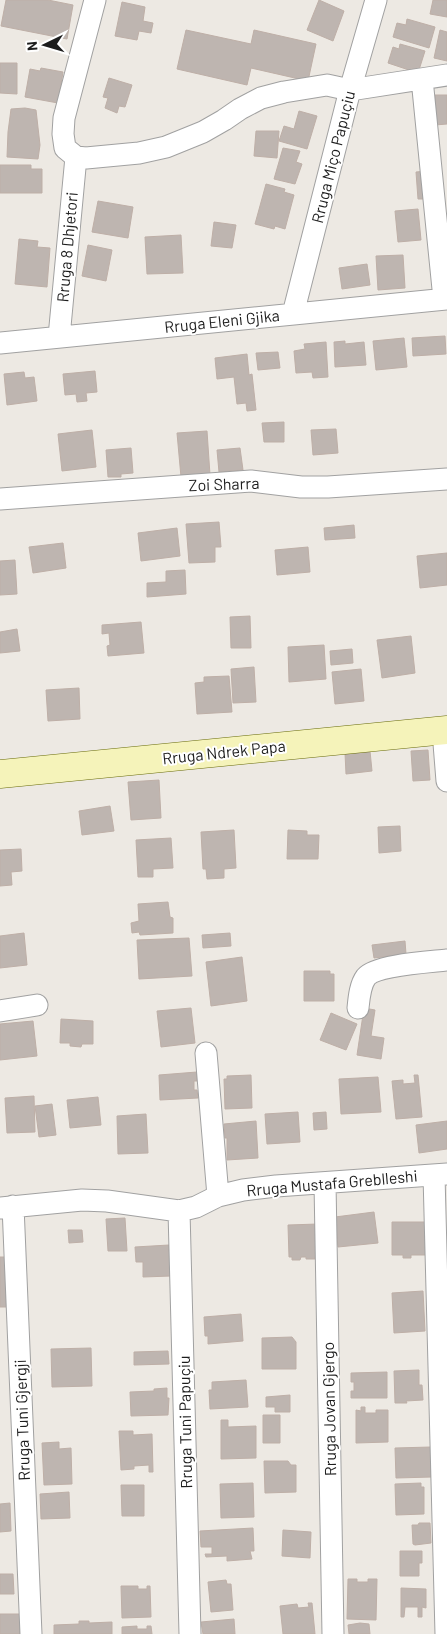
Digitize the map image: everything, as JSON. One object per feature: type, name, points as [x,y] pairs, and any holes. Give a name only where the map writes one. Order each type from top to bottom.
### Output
[{"type":"street","points":[[95,0],[64,118],[64,142],[66,148],[76,157],[86,158],[139,153],[166,147],[203,132],[261,98],[284,92],[327,85],[350,90],[447,75]]},
{"type":"street","name":"Rruga Miço Papuçiu","points":[[293,314],[350,90],[376,0]]},
{"type":"street","name":"Rruga Eleni Gjika","points":[[0,343],[446,299],[422,79]]},
{"type":"street","name":"Rruga 8 Dhjetori","points":[[59,337],[76,157]]},
{"type":"street","name":"Zoi Sharra","points":[[0,499],[236,481],[266,482],[300,487],[328,487],[447,480]]},
{"type":"street","points":[[445,731],[447,781]]},
{"type":"street","name":"Rruga Ndrek Papa","points":[[0,774],[445,731]]},
{"type":"street","points":[[358,1008],[362,984],[367,976],[381,970],[400,966],[447,960]]},
{"type":"street","points":[[0,1010],[38,1005]]},
{"type":"street","points":[[206,1053],[218,1196]]},
{"type":"street","points":[[441,1174],[446,1634]]},
{"type":"street","name":"Rruga Mustafa Greblleshi","points":[[7,1207],[82,1200],[107,1201],[179,1210],[196,1208],[218,1196],[243,1190],[441,1174]]},
{"type":"street","name":"Rruga Jovan Gjergo","points":[[325,1183],[333,1634]]},
{"type":"street","name":"Rruga Tuni Gjergji","points":[[7,1207],[31,1634]]},
{"type":"street","name":"Rruga Tuni Papuçiu","points":[[179,1210],[190,1634]]},
{"type":"building","points":[[6,0],[48,0],[73,5],[67,39],[1,26]]},
{"type":"building","points":[[319,0],[344,11],[333,41],[307,30]]},
{"type":"building","points":[[433,0],[447,0],[447,17],[430,14]]},
{"type":"building","points":[[122,2],[145,7],[143,21],[153,23],[151,33],[139,31],[137,40],[115,36]]},
{"type":"building","points":[[407,19],[435,27],[429,48],[393,37],[397,23],[406,25]]},
{"type":"building","points":[[186,30],[251,44],[254,30],[316,44],[308,81],[251,68],[247,85],[177,69]]},
{"type":"building","points":[[440,30],[447,32],[447,61],[434,58]]},
{"type":"building","points":[[400,44],[425,51],[418,73],[388,63],[393,47],[399,49]]},
{"type":"building","points":[[0,63],[17,63],[17,94],[0,93]]},
{"type":"building","points":[[41,68],[63,72],[58,103],[25,97],[30,69],[40,71]]},
{"type":"building","points":[[109,78],[132,85],[125,107],[119,106],[117,113],[105,108],[108,98],[103,97]]},
{"type":"building","points":[[435,95],[447,95],[447,124],[435,125]]},
{"type":"building","points":[[25,108],[36,110],[40,145],[38,159],[7,157],[11,109]]},
{"type":"building","points":[[299,111],[317,116],[307,149],[279,141],[284,126],[294,129]]},
{"type":"building","points":[[256,131],[279,131],[277,158],[254,156]]},
{"type":"building","points":[[283,148],[300,151],[296,162],[302,164],[295,184],[274,179]]},
{"type":"building","points":[[0,165],[31,165],[31,169],[42,169],[42,193],[0,193]]},
{"type":"building","points":[[428,171],[431,199],[418,199],[416,172]]},
{"type":"building","points":[[266,184],[285,189],[284,192],[294,195],[285,229],[275,226],[274,229],[255,224]]},
{"type":"building","points":[[98,201],[133,207],[128,238],[92,232]]},
{"type":"building","points":[[418,209],[421,240],[398,242],[395,211]]},
{"type":"building","points":[[214,222],[236,225],[232,248],[211,246]]},
{"type":"building","points":[[181,235],[183,273],[147,274],[145,237]]},
{"type":"building","points":[[19,239],[38,241],[37,247],[50,248],[47,287],[15,284]]},
{"type":"building","points":[[88,245],[112,250],[106,281],[82,276]]},
{"type":"building","points":[[403,255],[405,288],[378,290],[376,256]]},
{"type":"building","points":[[367,264],[370,285],[342,289],[339,268]]},
{"type":"building","points":[[445,336],[446,354],[413,356],[412,338]]},
{"type":"building","points":[[404,338],[407,367],[376,370],[373,341]]},
{"type":"building","points":[[345,341],[345,344],[364,342],[366,365],[335,367],[334,342]]},
{"type":"building","points":[[326,342],[328,377],[313,378],[312,372],[296,373],[294,351],[305,349],[304,344]]},
{"type":"building","points":[[278,352],[280,368],[258,370],[256,353]]},
{"type":"building","points":[[247,354],[249,375],[252,374],[256,410],[247,411],[246,403],[237,404],[234,377],[217,379],[215,358]]},
{"type":"building","points":[[95,371],[97,392],[86,393],[87,401],[77,402],[76,394],[65,395],[63,374]]},
{"type":"building","points":[[24,372],[25,378],[34,377],[37,401],[7,405],[4,374]]},
{"type":"building","points":[[284,422],[284,442],[264,442],[262,423]]},
{"type":"building","points":[[336,429],[338,453],[313,455],[311,430]]},
{"type":"building","points":[[92,430],[96,467],[62,471],[58,434]]},
{"type":"building","points":[[207,431],[210,475],[181,477],[177,433]]},
{"type":"building","points":[[131,448],[133,473],[121,474],[121,477],[108,477],[106,450]]},
{"type":"building","points":[[240,448],[243,470],[219,472],[217,450]]},
{"type":"building","points":[[219,522],[221,547],[215,547],[215,562],[189,563],[186,524]]},
{"type":"building","points":[[354,525],[355,538],[325,540],[324,528]]},
{"type":"building","points":[[177,528],[180,556],[141,561],[138,533]]},
{"type":"building","points":[[63,543],[66,568],[33,573],[29,547]]},
{"type":"building","points":[[308,547],[310,572],[277,575],[275,550]]},
{"type":"building","points":[[447,553],[447,585],[420,588],[417,556]]},
{"type":"building","points":[[15,560],[17,594],[0,595],[0,561]]},
{"type":"building","points":[[185,570],[186,594],[147,597],[147,583],[166,582],[166,571]]},
{"type":"building","points":[[250,616],[251,648],[231,648],[230,617]]},
{"type":"building","points":[[141,622],[144,653],[108,656],[107,646],[110,645],[109,633],[102,634],[102,625]]},
{"type":"building","points":[[17,629],[20,651],[0,653],[0,632]]},
{"type":"building","points":[[411,636],[415,673],[382,678],[377,640]]},
{"type":"building","points":[[324,645],[326,679],[289,682],[288,647]]},
{"type":"building","points":[[352,649],[353,663],[331,665],[330,651]]},
{"type":"building","points":[[254,667],[256,702],[233,703],[231,669]]},
{"type":"building","points":[[361,669],[364,701],[335,704],[332,672]]},
{"type":"building","points":[[229,676],[232,712],[197,714],[195,683],[204,682],[204,677]]},
{"type":"building","points":[[79,688],[80,719],[48,721],[46,690]]},
{"type":"building","points":[[428,750],[430,780],[413,781],[411,751]]},
{"type":"building","points":[[370,751],[372,771],[346,774],[345,753]]},
{"type":"building","points":[[159,780],[161,818],[131,820],[128,782]]},
{"type":"building","points":[[110,806],[114,831],[82,835],[79,811]]},
{"type":"building","points":[[400,826],[401,851],[379,853],[378,827]]},
{"type":"building","points":[[234,830],[236,868],[224,869],[224,878],[207,879],[206,869],[203,869],[201,832]]},
{"type":"building","points":[[288,830],[307,831],[307,835],[319,835],[318,859],[287,859]]},
{"type":"building","points":[[171,838],[173,868],[153,869],[153,877],[138,877],[136,840]]},
{"type":"building","points":[[21,849],[22,871],[11,872],[12,885],[0,886],[0,850]]},
{"type":"building","points":[[168,902],[170,917],[173,918],[173,933],[140,935],[139,932],[132,933],[131,923],[139,921],[138,904]]},
{"type":"building","points":[[24,933],[27,965],[0,968],[0,936]]},
{"type":"building","points":[[230,933],[231,946],[203,948],[202,935]]},
{"type":"building","points":[[189,938],[192,976],[139,979],[137,940]]},
{"type":"building","points":[[405,941],[406,954],[374,958],[372,945]]},
{"type":"building","points":[[242,957],[247,1001],[211,1006],[206,962]]},
{"type":"building","points":[[304,971],[330,971],[330,974],[334,974],[334,1001],[304,1001]]},
{"type":"building","points":[[191,1008],[195,1043],[161,1047],[157,1011]]},
{"type":"building","points":[[364,1008],[375,1010],[371,1036],[384,1038],[381,1059],[357,1055]]},
{"type":"building","points":[[331,1013],[357,1024],[346,1050],[320,1040]]},
{"type":"building","points":[[61,1019],[93,1021],[93,1044],[82,1044],[81,1047],[70,1046],[70,1043],[60,1043]]},
{"type":"building","points":[[33,1021],[37,1056],[0,1060],[0,1024]]},
{"type":"building","points":[[197,1072],[194,1090],[197,1090],[198,1098],[160,1100],[159,1075]]},
{"type":"building","points":[[251,1075],[252,1108],[225,1109],[224,1079],[227,1079],[227,1076]]},
{"type":"building","points":[[414,1075],[418,1075],[422,1117],[396,1119],[392,1081],[403,1080],[403,1084],[415,1083]]},
{"type":"building","points":[[378,1077],[381,1112],[341,1114],[339,1079]]},
{"type":"building","points":[[34,1096],[35,1132],[7,1133],[5,1098]]},
{"type":"building","points":[[98,1097],[101,1125],[70,1128],[67,1100]]},
{"type":"building","points":[[52,1104],[56,1135],[39,1137],[35,1106]]},
{"type":"building","points":[[298,1112],[300,1142],[267,1144],[265,1114]]},
{"type":"building","points":[[326,1112],[327,1129],[314,1130],[313,1113]]},
{"type":"building","points":[[146,1114],[148,1153],[118,1154],[117,1116]]},
{"type":"building","points":[[256,1121],[258,1158],[227,1160],[227,1138],[225,1138],[224,1124]]},
{"type":"building","points":[[447,1121],[447,1149],[419,1153],[416,1125]]},
{"type":"building","points":[[374,1212],[378,1243],[338,1247],[335,1217]]},
{"type":"building","points":[[125,1218],[127,1251],[108,1251],[106,1219]]},
{"type":"building","points":[[392,1222],[425,1222],[426,1255],[411,1255],[411,1258],[403,1258],[403,1255],[392,1255]]},
{"type":"building","points":[[318,1224],[318,1257],[306,1259],[306,1257],[301,1257],[300,1260],[292,1260],[292,1257],[289,1257],[288,1225]]},
{"type":"building","points":[[68,1230],[82,1230],[83,1242],[69,1243]]},
{"type":"building","points":[[169,1245],[171,1276],[143,1277],[143,1262],[136,1262],[135,1247]]},
{"type":"building","points":[[0,1257],[11,1257],[11,1307],[0,1307]]},
{"type":"building","points":[[423,1291],[425,1331],[394,1333],[392,1293]]},
{"type":"building","points":[[241,1314],[243,1341],[208,1344],[208,1336],[205,1336],[204,1317]]},
{"type":"building","points":[[292,1337],[296,1342],[296,1369],[262,1369],[262,1338]]},
{"type":"building","points":[[91,1348],[92,1386],[52,1387],[51,1349]]},
{"type":"building","points":[[168,1351],[169,1364],[134,1365],[134,1352]]},
{"type":"building","points":[[419,1370],[419,1385],[422,1385],[423,1400],[395,1403],[394,1371]]},
{"type":"building","points":[[387,1372],[387,1398],[351,1398],[351,1391],[354,1391],[354,1382],[351,1382],[351,1373]]},
{"type":"building","points":[[246,1380],[248,1407],[210,1409],[209,1390],[212,1390],[212,1382]]},
{"type":"building","points":[[167,1388],[167,1398],[169,1398],[168,1415],[131,1416],[130,1392],[154,1391],[154,1389]]},
{"type":"building","points":[[290,1395],[290,1412],[275,1412],[275,1407],[266,1407],[266,1397]]},
{"type":"building","points":[[361,1407],[365,1407],[365,1413],[376,1413],[376,1410],[388,1410],[388,1442],[356,1443],[356,1410],[361,1411]]},
{"type":"building","points":[[263,1415],[280,1415],[280,1443],[263,1443]]},
{"type":"building","points":[[221,1420],[228,1420],[228,1427],[256,1426],[256,1458],[221,1459]]},
{"type":"building","points":[[119,1431],[133,1431],[133,1435],[152,1434],[153,1472],[149,1472],[149,1465],[134,1466],[134,1469],[121,1470]]},
{"type":"building","points":[[59,1442],[59,1449],[71,1448],[72,1484],[44,1485],[42,1443]]},
{"type":"building","points":[[431,1447],[432,1477],[396,1478],[395,1448]]},
{"type":"building","points":[[264,1461],[288,1461],[291,1465],[296,1465],[296,1492],[265,1493]]},
{"type":"building","points":[[253,1483],[254,1517],[221,1518],[220,1484]]},
{"type":"building","points":[[421,1483],[421,1487],[424,1487],[424,1514],[396,1515],[395,1484]]},
{"type":"building","points":[[121,1485],[144,1485],[144,1516],[122,1516]]},
{"type":"building","points":[[69,1492],[70,1518],[41,1519],[40,1494]]},
{"type":"building","points":[[10,1503],[11,1531],[0,1532],[0,1504]]},
{"type":"building","points":[[419,1523],[430,1523],[431,1543],[413,1544],[412,1525],[418,1525]]},
{"type":"building","points":[[253,1528],[254,1551],[250,1551],[252,1559],[227,1561],[227,1556],[206,1557],[205,1554],[212,1554],[212,1547],[201,1547],[200,1531]]},
{"type":"building","points":[[283,1530],[311,1532],[310,1558],[282,1556]]},
{"type":"building","points":[[400,1551],[422,1551],[422,1563],[419,1563],[419,1576],[400,1576]]},
{"type":"building","points":[[0,1574],[13,1574],[14,1594],[0,1594]]},
{"type":"building","points":[[348,1579],[357,1579],[357,1582],[368,1582],[368,1579],[377,1579],[376,1620],[347,1619]]},
{"type":"building","points":[[226,1580],[227,1584],[231,1584],[233,1610],[211,1612],[208,1582]]},
{"type":"building","points":[[121,1586],[138,1586],[138,1589],[147,1589],[147,1586],[150,1586],[151,1617],[122,1618]]},
{"type":"building","points":[[401,1588],[426,1589],[426,1608],[422,1607],[422,1617],[418,1617],[418,1607],[405,1607],[404,1617],[401,1617]]},
{"type":"building","points":[[308,1603],[312,1603],[315,1634],[283,1634],[280,1606],[297,1604],[298,1608],[309,1607]]},
{"type":"building","points":[[0,1614],[20,1614],[20,1634],[0,1634]]},
{"type":"building","points":[[234,1619],[235,1634],[203,1634],[201,1622]]},
{"type":"building","points":[[79,1621],[89,1621],[89,1623],[112,1622],[112,1634],[54,1634],[54,1625],[79,1624]]},
{"type":"building","points":[[369,1624],[370,1634],[349,1634],[348,1625]]},
{"type":"building","points":[[137,1626],[137,1629],[147,1629],[147,1626],[151,1626],[152,1634],[122,1634],[122,1627]]}]
